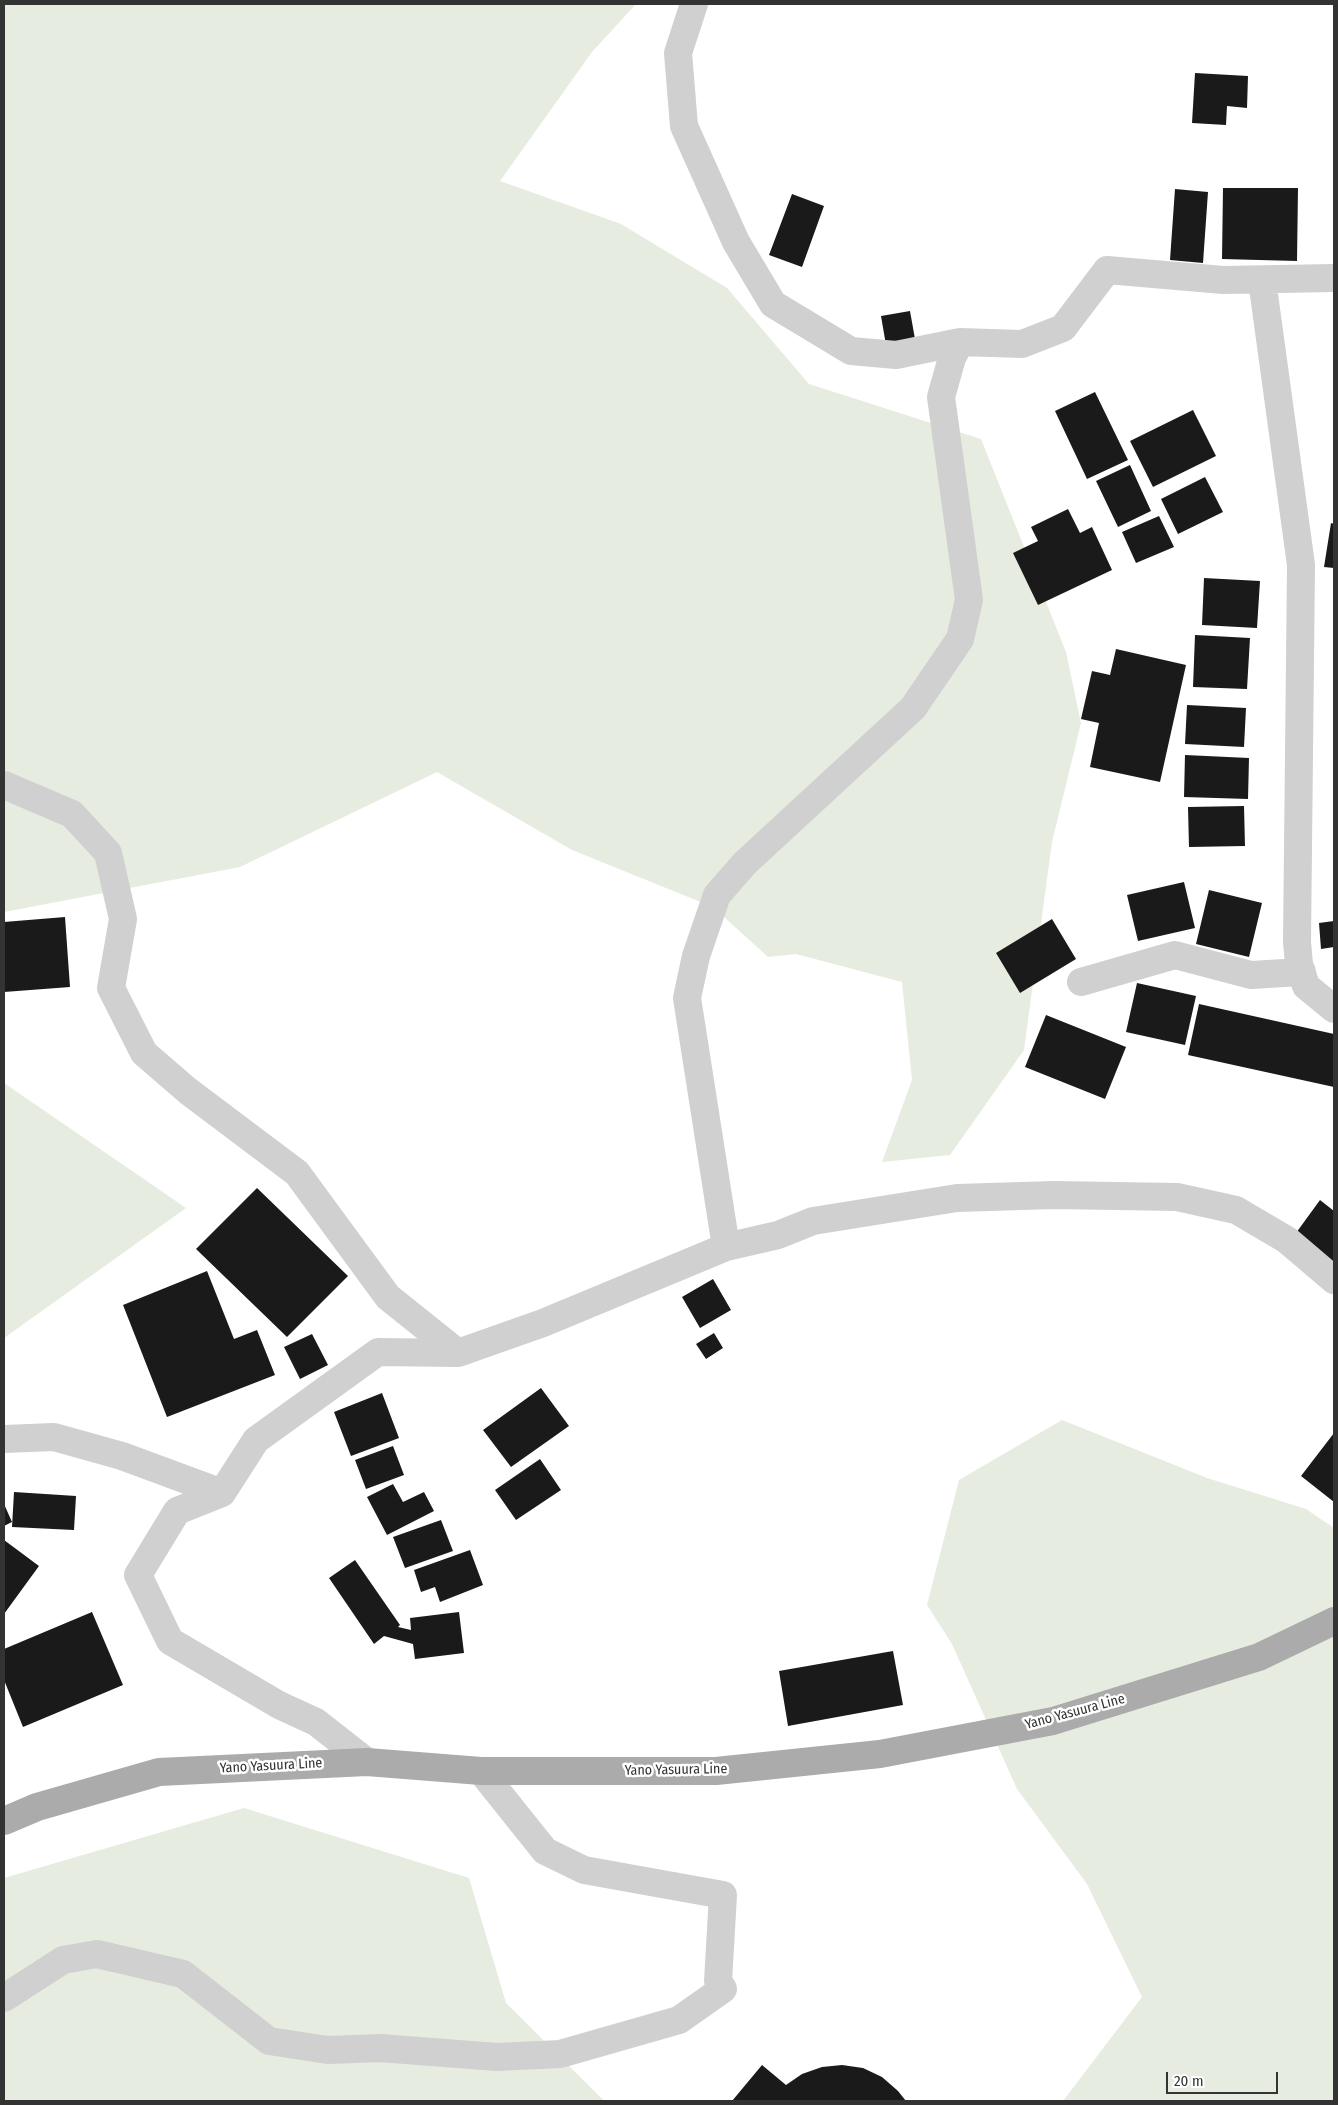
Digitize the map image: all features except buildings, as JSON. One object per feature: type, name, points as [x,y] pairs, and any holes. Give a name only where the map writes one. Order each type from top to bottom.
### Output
[{"type":"main road","name":"Yano Yasuura Line","points":[[4,1821],[37,1807],[160,1772],[367,1762],[482,1771],[716,1771],[880,1754],[1053,1721],[1259,1658],[1334,1621]]},
{"type":"street","points":[[694,4],[678,54],[684,126],[736,242],[773,304],[851,351],[896,355],[960,342],[1022,344],[1063,328],[1107,270],[1223,280],[1334,278]]},
{"type":"street","points":[[1262,280],[1301,565],[1297,942],[1306,986],[1334,1009]]},
{"type":"street","points":[[726,1247],[687,998],[696,956],[717,894],[752,857],[912,708],[960,639],[969,600],[941,396],[952,358],[960,342]]},
{"type":"street","points":[[4,785],[72,814],[108,853],[123,919],[111,988],[144,1053],[188,1091],[297,1173],[388,1297],[458,1353]]},
{"type":"street","points":[[1081,982],[1175,955],[1251,975],[1302,972]]},
{"type":"street","points":[[367,1762],[316,1722],[279,1705],[170,1641],[138,1575],[177,1511],[222,1493],[256,1440],[378,1352],[458,1353],[543,1323],[726,1247],[778,1234],[813,1221],[957,1198],[1054,1195],[1176,1197],[1236,1210],[1287,1240],[1334,1280]]},
{"type":"street","points":[[4,1438],[54,1437],[122,1456],[222,1493]]},
{"type":"street","points":[[4,1998],[63,1960],[97,1954],[183,1974],[269,2041],[328,2050],[380,2048],[497,2056],[560,2054],[680,2020],[723,1989],[718,1981],[723,1895],[584,1870],[545,1851],[482,1771]]},
{"type":"shaded area","points":[[4,4],[636,4],[592,52],[500,181],[621,224],[727,288],[809,384],[981,439],[1066,652],[1081,723],[1052,842],[1024,1050],[950,1155],[882,1162],[912,1080],[902,982],[796,954],[768,957],[713,907],[572,850],[437,772],[240,867],[4,912]]},
{"type":"shaded area","points":[[4,1083],[186,1208],[4,1338]]},
{"type":"shaded area","points":[[1062,1420],[1207,1478],[1306,1509],[1334,1528],[1334,2101],[1063,2101],[1142,1997],[1087,1884],[1017,1789],[952,1644],[927,1605],[959,1480]]},
{"type":"shaded area","points":[[244,1808],[469,1878],[506,2003],[604,2101],[4,2101],[4,1878]]}]
